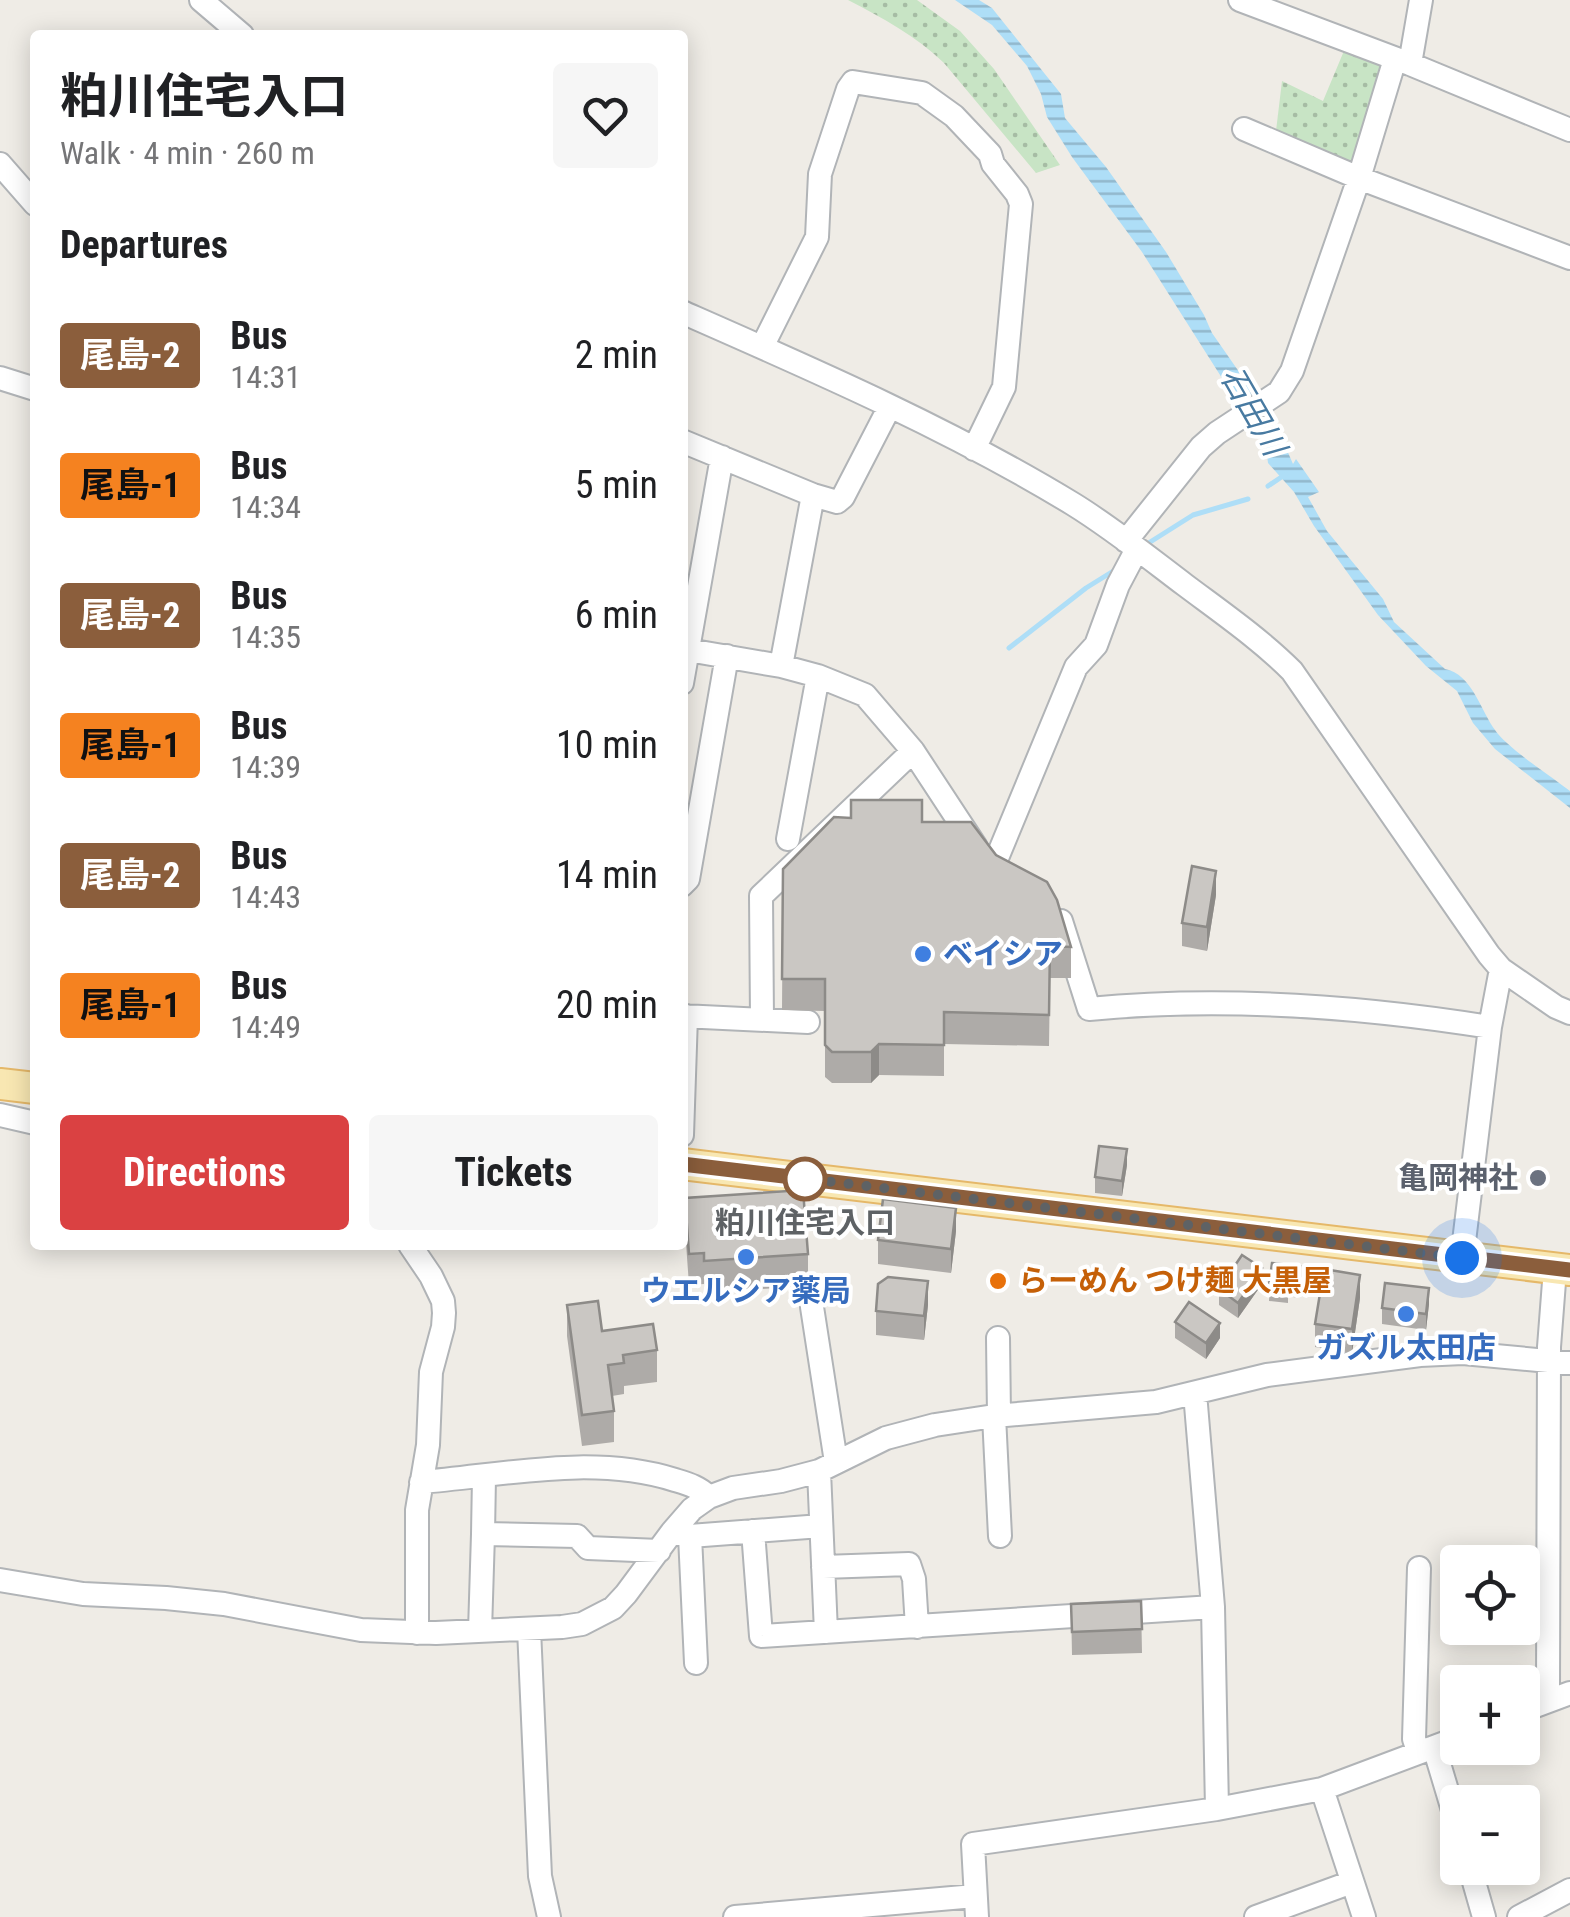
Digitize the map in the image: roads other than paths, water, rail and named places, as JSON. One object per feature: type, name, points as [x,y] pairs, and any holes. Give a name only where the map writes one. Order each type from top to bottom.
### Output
[{"type":"main road","points":[[0,1084],[30,1087]]},
{"type":"main road","points":[[688,1165],[1562,1270]]},
{"type":"street","points":[[201,0],[236,30]]},
{"type":"street","points":[[1240,0],[1570,130]]},
{"type":"street","points":[[992,870],[1076,667],[1096,646],[1132,545],[1201,447],[1279,392],[1292,371],[1421,0]]},
{"type":"street","points":[[762,347],[816,237],[820,174],[848,89],[853,82],[922,93],[954,116],[990,154],[1021,204],[1004,387],[974,449]]},
{"type":"street","points":[[1244,129],[1570,258]]},
{"type":"street","points":[[0,164],[30,198]]},
{"type":"street","points":[[688,315],[974,449],[1076,506],[1239,626],[1292,671],[1501,969],[1570,1013]]},
{"type":"street","points":[[0,378],[30,388]]},
{"type":"street","points":[[688,443],[837,502],[890,408]]},
{"type":"street","points":[[722,457],[688,650],[781,666],[866,696],[913,751],[998,880],[1012,888]]},
{"type":"street","points":[[781,666],[813,494]]},
{"type":"street","points":[[688,880],[726,656]]},
{"type":"street","points":[[788,839],[818,676]]},
{"type":"street","points":[[688,685],[720,692]]},
{"type":"street","points":[[762,1019],[761,896],[913,751]]},
{"type":"street","points":[[1040,902],[1060,917],[1089,1010],[1210,1002],[1408,1014],[1490,1027]]},
{"type":"street","points":[[1462,1258],[1490,1027],[1501,969]]},
{"type":"street","points":[[688,1016],[808,1022]]},
{"type":"street","points":[[0,1116],[30,1122]]},
{"type":"street","points":[[413,1250],[443,1301],[443,1327],[431,1372],[428,1445],[416,1510],[416,1633]]},
{"type":"street","points":[[1560,1697],[1548,1690],[1560,1362],[1549,1348],[1562,1270]]},
{"type":"street","points":[[812,1307],[828,1466],[821,1526],[826,1632]]},
{"type":"street","points":[[998,1338],[1000,1536]]},
{"type":"street","points":[[0,1580],[83,1594],[224,1604],[360,1630],[416,1633],[582,1624],[602,1616],[626,1594],[674,1539],[692,1510],[708,1497],[828,1466],[886,1438],[935,1424],[1120,1406],[1267,1375],[1442,1354],[1560,1362]]},
{"type":"street","points":[[1194,1393],[1212,1607],[1217,1809]]},
{"type":"street","points":[[422,1482],[604,1466],[636,1469],[694,1486],[708,1497]]},
{"type":"street","points":[[480,1630],[484,1477]]},
{"type":"street","points":[[483,1534],[577,1536],[588,1548],[821,1526]]},
{"type":"street","points":[[753,1531],[761,1636],[1212,1607]]},
{"type":"street","points":[[674,1539],[696,1663]]},
{"type":"street","points":[[822,1567],[909,1564],[918,1628]]},
{"type":"street","points":[[1418,1568],[1414,1740],[1426,1749],[1441,1785]]},
{"type":"street","points":[[529,1629],[540,1876],[549,1917]]},
{"type":"street","points":[[735,1917],[976,1907],[974,1844],[1217,1809],[1322,1789],[1440,1744]]},
{"type":"street","points":[[1322,1789],[1364,1917]]},
{"type":"street","points":[[1256,1917],[1352,1882]]},
{"type":"street","points":[[1475,1885],[1484,1917]]},
{"type":"street","points":[[1519,1917],[1570,1890]]},
{"type":"water","name":"石田川","points":[[955,0],[979,0],[992,8],[1061,94],[1065,118],[1106,167],[1166,252],[1212,333],[1276,425],[1293,464],[1296,459],[1319,492],[1308,497],[1327,531],[1383,599],[1394,622],[1445,669],[1469,685],[1501,737],[1570,791],[1570,808],[1495,749],[1473,723],[1457,691],[1426,666],[1378,615],[1294,492],[1268,463],[1264,432],[1227,386],[1142,252],[1072,157],[1047,117],[1027,66],[992,25]]},
{"type":"waterway","points":[[1268,486],[1286,474]]},
{"type":"waterway","points":[[1147,544],[1193,515],[1248,499]]},
{"type":"waterway","points":[[1009,648],[1115,570]]},
{"type":"place","name":"ベイシア","points":[[923,954]]},
{"type":"place","name":"亀岡神社","points":[[1538,1178]]},
{"type":"place","name":"粕川住宅入口","points":[[805,1179]]},
{"type":"place","name":"ウエルシア薬局","points":[[746,1257]]},
{"type":"place","name":"らーめん つけ麺 大黒屋","points":[[998,1281]]},
{"type":"place","name":"ガズル太田店","points":[[1406,1314]]}]
